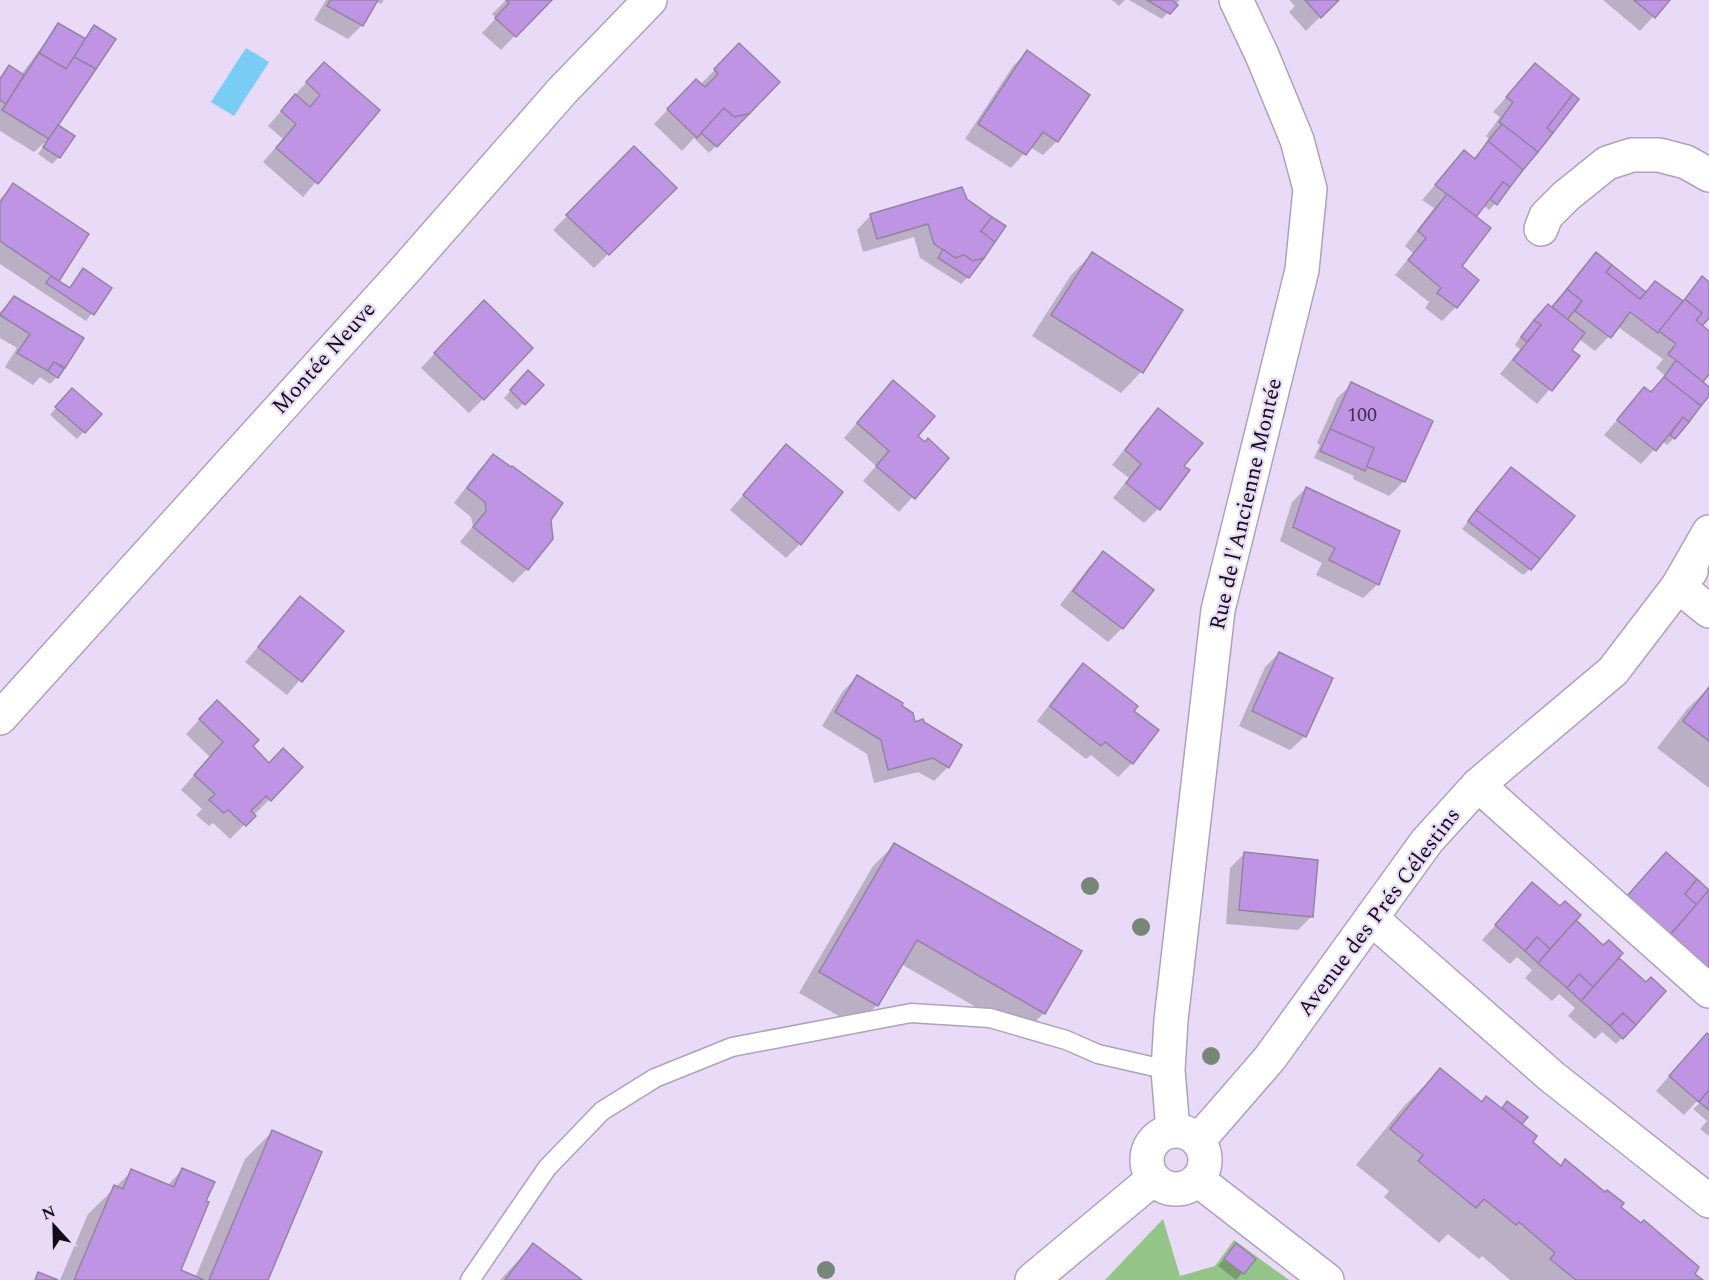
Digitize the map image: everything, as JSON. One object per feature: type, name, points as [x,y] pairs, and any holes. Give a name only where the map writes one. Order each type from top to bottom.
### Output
[{"type":"street","name":"Montée Neuve","points":[[0,718],[405,270],[563,90],[650,0]]},
{"type":"street","name":"Rue de l'Ancienne Montée","points":[[1186,1136],[1168,1070],[1171,1020],[1218,610],[1302,270],[1310,189],[1298,140],[1236,0]]},
{"type":"street","points":[[1540,229],[1546,216],[1566,196],[1606,163],[1632,155],[1659,154],[1686,162],[1709,175]]},
{"type":"street","name":"Avenue des Prés Célestins","points":[[1186,1136],[1270,1058],[1427,842],[1478,785],[1613,670],[1678,586],[1709,532]]},
{"type":"street","points":[[1709,552],[1678,586],[1709,611]]},
{"type":"street","points":[[1478,785],[1709,991]]},
{"type":"street","points":[[1371,918],[1551,1076],[1709,1200]]},
{"type":"street","points":[[1164,1133],[1186,1136],[1203,1150],[1206,1160],[1198,1179],[1181,1190],[1161,1186],[1148,1172],[1146,1163],[1150,1145],[1164,1133]]},
{"type":"street","points":[[1032,1280],[1153,1179]]},
{"type":"street","points":[[1198,1179],[1327,1280]]},
{"type":"lane","points":[[470,1280],[547,1168],[602,1111],[655,1078],[732,1047],[911,1013],[990,1018],[1066,1040],[1098,1054],[1168,1070]]},
{"type":"green space","points":[[1163,1219],[1180,1276],[1215,1266],[1234,1240],[1289,1280],[1105,1280]]},
{"type":"water","points":[[246,48],[269,62],[234,116],[211,102]]},
{"type":"building","points":[[330,0],[378,0],[363,26],[327,6]]},
{"type":"building","points":[[506,0],[552,0],[516,37],[495,18],[509,3]]},
{"type":"building","points":[[1147,0],[1172,0],[1178,5],[1170,14]]},
{"type":"building","points":[[1305,0],[1339,0],[1321,18]]},
{"type":"building","points":[[1634,0],[1670,0],[1655,18]]},
{"type":"building","points":[[58,23],[86,39],[66,69],[39,53]]},
{"type":"building","points":[[94,25],[116,39],[96,69],[74,57]]},
{"type":"building","points":[[739,43],[780,82],[749,114],[734,117],[724,108],[697,138],[667,109],[696,79],[705,87],[718,74],[714,69]]},
{"type":"building","points":[[1027,50],[1090,95],[1058,142],[1043,132],[1026,155],[978,124]]},
{"type":"building","points":[[39,53],[66,69],[74,57],[96,69],[49,139],[2,110]]},
{"type":"building","points":[[324,62],[380,110],[318,184],[276,148],[296,124],[281,111],[295,94],[310,107],[320,95],[306,82]]},
{"type":"building","points":[[1535,63],[1573,94],[1547,128],[1553,133],[1538,152],[1499,122],[1513,102],[1506,97]]},
{"type":"building","points":[[9,65],[24,75],[6,104],[0,100],[0,79]]},
{"type":"building","points":[[1573,94],[1579,99],[1553,133],[1547,128]]},
{"type":"building","points":[[724,108],[734,117],[749,114],[717,147],[701,133]]},
{"type":"building","points":[[1502,124],[1538,152],[1523,170],[1488,141]]},
{"type":"building","points":[[58,125],[75,136],[60,158],[43,147]]},
{"type":"building","points":[[1488,141],[1523,170],[1510,187],[1503,182],[1476,217],[1435,185],[1464,150],[1475,159]]},
{"type":"building","points":[[634,146],[677,188],[609,255],[566,215]]},
{"type":"building","points":[[1503,182],[1510,187],[1497,205],[1490,199]]},
{"type":"building","points":[[13,183],[89,234],[59,281],[0,241],[0,203]]},
{"type":"building","points":[[962,187],[967,199],[992,217],[981,231],[995,242],[984,258],[973,261],[964,255],[955,258],[934,244],[928,224],[877,239],[870,214]]},
{"type":"building","points":[[1447,194],[1491,228],[1462,266],[1479,280],[1457,308],[1437,293],[1441,288],[1408,260],[1426,238],[1418,231]]},
{"type":"building","points":[[992,217],[1006,226],[995,242],[981,231]]},
{"type":"building","points":[[943,249],[955,258],[964,255],[973,261],[984,258],[969,278],[938,258]]},
{"type":"building","points":[[1092,252],[1183,310],[1143,373],[1051,315]]},
{"type":"building","points":[[1596,252],[1612,265],[1606,272],[1640,299],[1655,281],[1683,301],[1658,333],[1630,312],[1611,338],[1575,311],[1582,301],[1567,289]]},
{"type":"building","points":[[1612,265],[1646,292],[1640,299],[1606,272]]},
{"type":"building","points":[[83,268],[112,288],[94,315],[46,283],[51,276],[70,288]]},
{"type":"building","points":[[1702,276],[1709,282],[1709,318],[1702,326],[1696,320],[1702,313],[1685,299]]},
{"type":"building","points":[[1567,289],[1582,301],[1567,320],[1552,307]]},
{"type":"building","points":[[14,296],[84,338],[65,368],[54,362],[48,371],[17,353],[30,334],[0,315]]},
{"type":"building","points":[[1685,299],[1702,313],[1696,320],[1709,331],[1709,374],[1703,382],[1668,354],[1676,344],[1659,331]]},
{"type":"building","points":[[484,300],[533,348],[484,400],[434,353]]},
{"type":"building","points":[[1548,304],[1585,333],[1572,350],[1580,356],[1552,391],[1513,360],[1541,325],[1534,320]]},
{"type":"building","points":[[1534,320],[1541,325],[1527,342],[1521,337]]},
{"type":"building","points":[[1676,360],[1709,387],[1709,396],[1701,406],[1664,377]]},
{"type":"building","points":[[54,362],[64,369],[58,378],[48,371]]},
{"type":"building","points":[[528,370],[544,385],[525,405],[510,390]]},
{"type":"building","points":[[1664,377],[1701,406],[1689,422],[1683,417],[1656,451],[1617,420],[1644,387],[1651,392]]},
{"type":"building","points":[[893,380],[935,416],[918,436],[925,442],[928,438],[949,458],[915,499],[876,466],[889,451],[857,423]]},
{"type":"building","points":[[1351,382],[1433,421],[1405,482],[1365,466],[1374,448],[1330,429]]},
{"type":"building","points":[[72,388],[102,414],[85,433],[55,407]]},
{"type":"building","points":[[1158,408],[1203,443],[1184,466],[1190,470],[1160,510],[1126,483],[1141,464],[1125,450]]},
{"type":"building","points":[[1683,417],[1689,422],[1675,439],[1670,435]]},
{"type":"building","points":[[1330,429],[1374,448],[1365,471],[1320,451]]},
{"type":"building","points":[[786,444],[843,492],[801,545],[743,495]]},
{"type":"building","points":[[493,454],[563,503],[551,520],[553,539],[528,570],[473,527],[486,511],[485,502],[467,488]]},
{"type":"building","points":[[1511,467],[1575,516],[1540,559],[1476,510]]},
{"type":"building","points":[[1306,487],[1400,531],[1379,585],[1329,560],[1335,548],[1293,527]]},
{"type":"building","points":[[1476,510],[1540,559],[1531,570],[1468,521]]},
{"type":"building","points":[[1103,551],[1154,590],[1123,629],[1073,591]]},
{"type":"building","points":[[300,596],[344,631],[302,682],[258,647]]},
{"type":"building","points":[[1279,652],[1333,678],[1306,737],[1252,711]]},
{"type":"building","points":[[1083,663],[1138,706],[1134,711],[1159,730],[1133,764],[1105,742],[1101,746],[1050,706]]},
{"type":"building","points":[[857,675],[903,703],[902,706],[913,713],[915,722],[923,719],[924,722],[962,745],[949,768],[933,758],[888,770],[881,740],[835,712]]},
{"type":"building","points":[[1709,687],[1709,741],[1683,721]]},
{"type":"building","points":[[217,700],[259,740],[253,746],[269,763],[283,748],[303,767],[271,801],[266,796],[251,811],[256,816],[246,826],[228,810],[224,813],[209,800],[215,794],[194,775],[223,742],[199,719]]},
{"type":"building","points":[[894,843],[1082,951],[1045,1014],[917,940],[878,1006],[819,972]]},
{"type":"building","points":[[1244,852],[1318,860],[1313,917],[1239,910]]},
{"type":"building","points":[[1666,852],[1697,879],[1685,894],[1697,905],[1666,939],[1655,921],[1627,896]]},
{"type":"building","points":[[1697,879],[1709,890],[1697,905],[1685,894]]},
{"type":"building","points":[[1532,882],[1560,906],[1565,901],[1581,915],[1550,949],[1537,937],[1525,951],[1495,925]]},
{"type":"building","points":[[1709,890],[1709,977],[1693,963],[1698,958],[1671,934]]},
{"type":"building","points":[[1576,920],[1603,945],[1609,940],[1623,953],[1593,987],[1579,974],[1567,988],[1538,963]]},
{"type":"building","points":[[1537,937],[1550,949],[1538,963],[1525,951]]},
{"type":"building","points":[[1619,958],[1646,982],[1651,977],[1666,991],[1636,1025],[1623,1013],[1610,1026],[1581,1001]]},
{"type":"building","points":[[1579,974],[1593,987],[1581,1001],[1567,988]]},
{"type":"building","points":[[1623,1013],[1636,1025],[1623,1039],[1610,1026]]},
{"type":"building","points":[[1707,1033],[1709,1035],[1709,1090],[1699,1102],[1669,1076]]},
{"type":"building","points":[[1440,1068],[1482,1102],[1486,1096],[1537,1136],[1533,1142],[1561,1166],[1565,1159],[1605,1192],[1607,1190],[1624,1203],[1621,1207],[1641,1223],[1644,1220],[1699,1267],[1695,1274],[1703,1280],[1576,1280],[1550,1259],[1555,1253],[1519,1222],[1516,1225],[1484,1199],[1476,1208],[1418,1161],[1423,1155],[1390,1129]]},
{"type":"building","points":[[1709,1090],[1709,1110],[1699,1102]]},
{"type":"building","points":[[1507,1101],[1528,1117],[1522,1124],[1502,1108]]},
{"type":"building","points":[[272,1130],[322,1152],[268,1280],[209,1280]]},
{"type":"building","points":[[182,1168],[215,1182],[181,1270],[204,1280],[74,1280],[114,1185],[123,1189],[131,1169],[174,1187]]},
{"type":"building","points":[[533,1243],[582,1280],[505,1280]]},
{"type":"building","points":[[1236,1243],[1256,1259],[1244,1274],[1224,1259]]},
{"type":"building","points":[[38,1272],[58,1280],[35,1280]]}]
